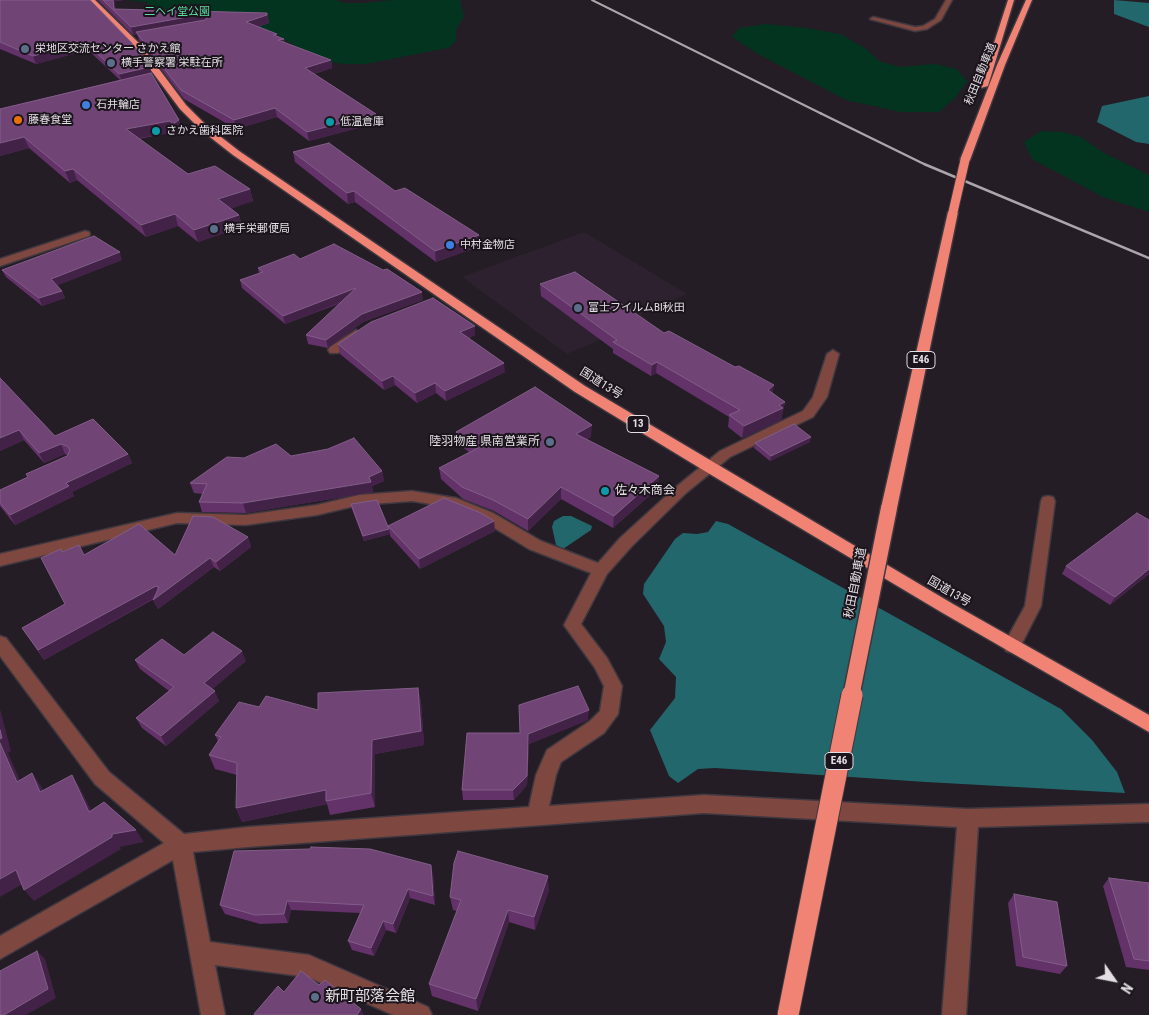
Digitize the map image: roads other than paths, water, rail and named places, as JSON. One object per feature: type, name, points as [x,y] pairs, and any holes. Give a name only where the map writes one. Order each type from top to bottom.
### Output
[{"type":"highway","name":"国道13号","points":[[90,0],[133,37],[156,78],[204,128],[445,297],[580,389],[708,467],[1012,646],[1149,724]]},
{"type":"highway","name":"秋田自動車道","points":[[788,1015],[889,508],[953,212],[989,65],[1011,0]]},
{"type":"highway","name":"秋田自動車道","points":[[965,160],[1001,65],[1029,0]]},
{"type":"street","points":[[873,19],[915,29],[925,28],[938,20],[949,0]]},
{"type":"street","points":[[0,263],[85,234]]},
{"type":"street","points":[[428,304],[445,297]]},
{"type":"street","points":[[334,350],[368,327]]},
{"type":"street","points":[[537,816],[546,774],[554,756],[597,727],[609,714],[613,686],[601,663],[572,625],[601,570],[626,542],[708,467],[725,454],[808,414],[820,397],[833,354]]},
{"type":"street","points":[[0,560],[177,518],[246,520],[317,510],[358,500],[412,496],[451,502],[488,518],[535,545],[601,570]]},
{"type":"street","points":[[1012,646],[1033,606],[1048,501]]},
{"type":"street","points":[[0,643],[102,778],[181,844],[213,1015]]},
{"type":"street","points":[[0,948],[181,844],[248,837],[704,804],[968,818],[1149,813]]},
{"type":"street","points":[[954,1015],[968,818]]},
{"type":"street","points":[[201,952],[309,966],[420,1015]]},
{"type":"water","points":[[1114,0],[1149,3],[1149,27],[1114,14]]},
{"type":"water","points":[[1149,96],[1149,144],[1136,142],[1097,122],[1102,106]]},
{"type":"water","points":[[563,516],[571,516],[592,526],[591,530],[563,549],[556,545],[552,527],[554,521]]},
{"type":"water","points":[[716,521],[728,524],[1061,709],[1092,740],[1117,772],[1125,793],[715,768],[698,769],[678,783],[669,776],[650,730],[675,698],[676,677],[659,659],[666,642],[664,626],[643,594],[644,584],[675,539],[683,533],[697,534],[708,532]]},
{"type":"railway","points":[[592,0],[822,114]]},
{"type":"railway","points":[[820,113],[924,164],[1149,258]]},
{"type":"place","name":"栄地区交流センター さかえ館","points":[[25,49]]},
{"type":"place","name":"横手警察署 栄駐在所","points":[[111,63]]},
{"type":"place","name":"石井輪店","points":[[86,105]]},
{"type":"place","name":"藤春食堂","points":[[18,120]]},
{"type":"place","name":"低温倉庫","points":[[330,122]]},
{"type":"place","name":"さかえ歯科医院","points":[[156,131]]},
{"type":"place","name":"横手栄郵便局","points":[[214,229]]},
{"type":"place","name":"中村金物店","points":[[450,245]]},
{"type":"place","name":"富士フイルムBI秋田","points":[[578,308]]},
{"type":"place","name":"陸羽物産 県南営業所","points":[[550,442]]},
{"type":"place","name":"佐々木商会","points":[[605,491]]},
{"type":"place","name":"新町部落会館","points":[[315,997]]},
{"type":"park label","name":"二ヘイ堂公園","points":[[177,12]]}]
